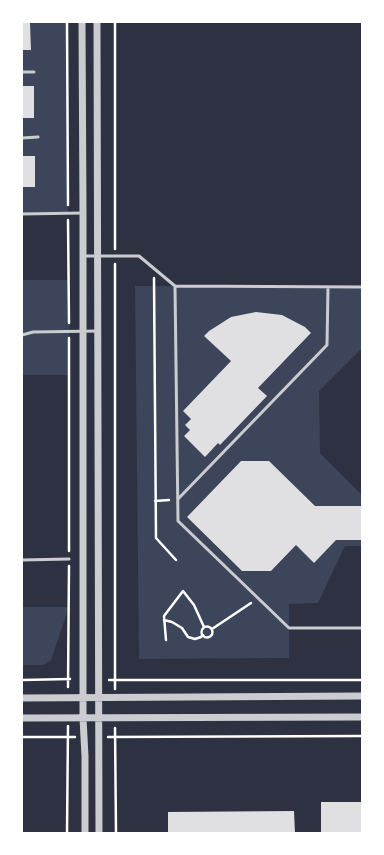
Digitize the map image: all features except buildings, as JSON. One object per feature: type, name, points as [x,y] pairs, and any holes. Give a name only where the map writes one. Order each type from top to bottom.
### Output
[{"type":"street","points":[[82,22],[84,213],[83,718],[85,756],[85,833]]},
{"type":"street","points":[[98,22],[99,833]]},
{"type":"street","points":[[22,698],[362,696]]},
{"type":"street","points":[[22,718],[362,717]]},
{"type":"lane","points":[[22,72],[34,72]]},
{"type":"lane","points":[[22,138],[38,137]]},
{"type":"lane","points":[[22,214],[84,213]]},
{"type":"lane","points":[[83,256],[139,256],[175,286],[362,287]]},
{"type":"lane","points":[[175,286],[178,521],[289,628],[362,628]]},
{"type":"lane","points":[[178,499],[328,345],[328,287]]},
{"type":"lane","points":[[22,335],[33,332],[69,330],[98,331]]},
{"type":"lane","points":[[22,560],[69,559]]},
{"type":"path","points":[[67,22],[69,330],[68,697]]},
{"type":"path","points":[[114,22],[116,698]]},
{"type":"path","points":[[154,269],[156,538],[176,560]]},
{"type":"path","points":[[155,501],[178,499]]},
{"type":"path","points":[[166,640],[164,616],[183,591],[194,605],[204,627],[202,632],[203,635]]},
{"type":"path","points":[[212,629],[258,598]]},
{"type":"path","points":[[164,620],[172,622],[182,628],[188,637],[195,639],[203,635]]},
{"type":"path","points":[[204,627],[209,626],[212,629]]},
{"type":"path","points":[[203,635],[210,637],[213,633],[212,629]]},
{"type":"path","points":[[22,680],[83,680]]},
{"type":"path","points":[[99,680],[362,680]]},
{"type":"path","points":[[67,833],[68,717]]},
{"type":"path","points":[[116,718],[116,833]]},
{"type":"path","points":[[99,737],[362,736]]},
{"type":"path","points":[[22,737],[84,737]]},
{"type":"shaded area","points":[[30,22],[66,22],[68,214],[22,214],[22,187],[35,187],[35,156],[22,156],[22,118],[34,117],[34,86],[22,86],[22,50],[31,49]]},
{"type":"shaded area","points":[[22,280],[70,280],[69,375],[22,375]]},
{"type":"shaded area","points":[[135,286],[362,287],[362,348],[319,391],[320,453],[362,495],[362,506],[315,506],[241,461],[187,517],[242,571],[271,571],[296,545],[314,562],[336,540],[362,540],[362,546],[345,546],[318,603],[289,604],[289,658],[139,659]],"holes":[[[282,315],[305,327],[311,334],[258,388],[218,443],[205,456],[184,436],[190,430],[185,425],[191,419],[183,411],[231,361],[205,336],[209,331],[231,317]]]},
{"type":"shaded area","points":[[22,607],[69,607],[51,660],[44,665],[22,665]]}]
